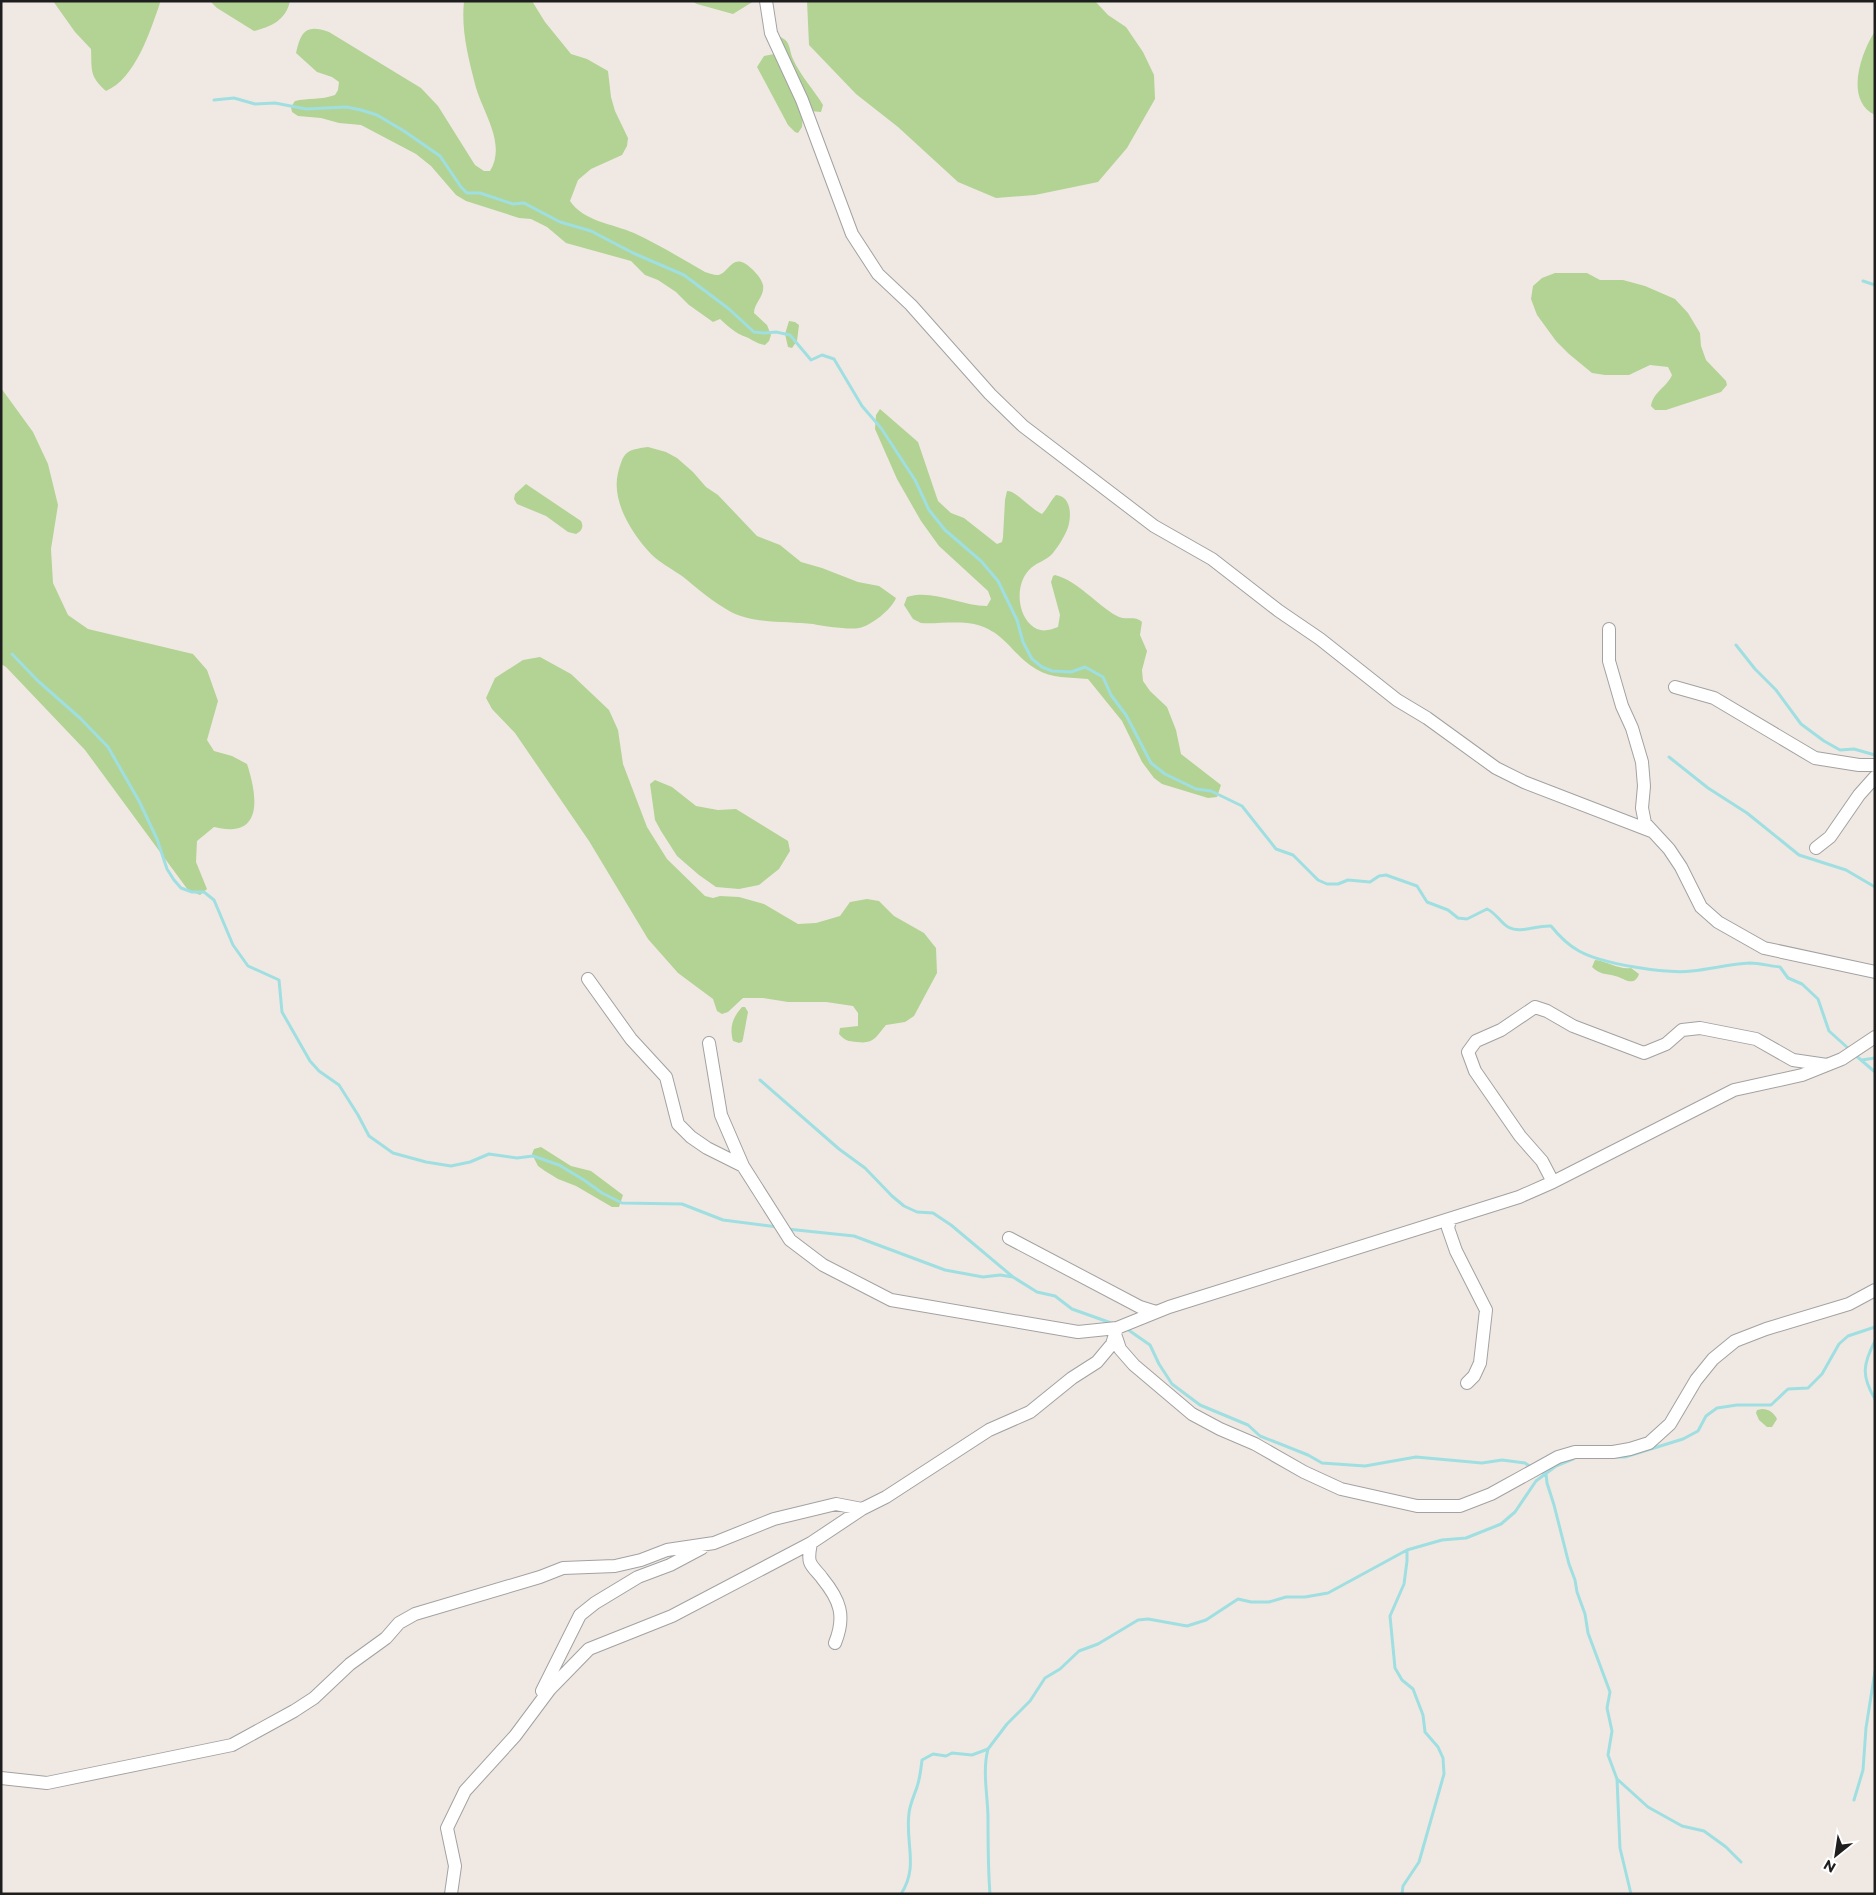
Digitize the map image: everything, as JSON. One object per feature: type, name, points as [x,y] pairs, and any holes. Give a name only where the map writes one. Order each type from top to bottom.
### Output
[{"type":"street","points":[[766,1],[770,33],[802,100],[852,234],[878,274],[911,305],[990,394],[1023,426],[1154,526],[1212,559],[1279,611],[1320,639],[1397,700],[1427,718],[1496,768],[1524,782],[1651,831]]},
{"type":"street","points":[[1608,630],[1609,661],[1622,706],[1632,728],[1642,762],[1644,786],[1642,808],[1645,823],[1668,849],[1680,867],[1701,907],[1718,922],[1764,948],[1875,972]]},
{"type":"street","points":[[1675,687],[1714,698],[1815,758],[1859,765],[1875,764]]},
{"type":"street","points":[[1816,848],[1830,837],[1859,795],[1875,777]]},
{"type":"street","points":[[588,979],[631,1039],[666,1077],[678,1124],[691,1137],[708,1148],[743,1166]]},
{"type":"street","points":[[1553,1182],[1542,1161],[1520,1136],[1475,1071],[1468,1052],[1476,1042],[1501,1030],[1535,1007],[1547,1011],[1573,1026],[1644,1053],[1666,1044],[1682,1030],[1700,1028],[1756,1039],[1793,1060],[1827,1065]]},
{"type":"street","points":[[709,1043],[722,1115],[743,1166],[790,1240],[823,1265],[891,1300],[1078,1332],[1116,1331],[1156,1312],[1519,1197],[1553,1182],[1734,1090],[1802,1075],[1842,1059],[1875,1036]]},
{"type":"street","points":[[1450,1220],[1448,1228],[1456,1252],[1486,1310],[1480,1363],[1474,1376],[1467,1383]]},
{"type":"street","points":[[1009,1238],[1140,1306],[1156,1312]]},
{"type":"street","points":[[1116,1331],[1120,1349],[1134,1365],[1192,1414],[1220,1429],[1255,1444],[1304,1472],[1342,1489],[1417,1506],[1460,1506],[1491,1494],[1558,1457],[1575,1452],[1613,1452],[1649,1443],[1670,1424],[1696,1380],[1713,1359],[1735,1340],[1849,1304],[1875,1290]]},
{"type":"street","points":[[451,1894],[455,1866],[447,1828],[465,1791],[492,1763],[550,1689],[589,1649],[672,1616],[812,1543],[862,1509],[886,1497],[989,1430],[1030,1412],[1072,1378],[1097,1362],[1112,1344],[1116,1331]]},
{"type":"street","points":[[529,1718],[580,1615],[595,1603],[638,1577],[774,1519],[836,1504],[862,1509]]},
{"type":"street","points":[[1,1778],[47,1783],[232,1745],[314,1698],[350,1664],[386,1638],[399,1623],[415,1614],[540,1577],[563,1568],[615,1566],[641,1560],[667,1550],[714,1543]]},
{"type":"street","points":[[812,1543],[809,1553],[810,1563],[831,1589],[839,1605],[842,1618],[834,1643]]},
{"type":"green space","points":[[53,1],[159,1],[160,3],[146,40],[133,66],[116,85],[106,91],[92,72],[91,49],[75,32]]},
{"type":"green space","points":[[210,1],[290,1],[285,13],[277,22],[254,31],[217,8]]},
{"type":"green space","points":[[464,1],[532,1],[545,22],[571,54],[587,59],[608,71],[611,97],[615,111],[628,138],[627,146],[622,155],[591,169],[578,180],[570,201],[590,218],[634,233],[705,272],[721,274],[735,262],[745,264],[752,269],[763,285],[754,313],[767,325],[771,335],[765,345],[739,334],[720,319],[713,322],[689,305],[676,292],[658,280],[645,275],[631,261],[566,243],[547,227],[531,219],[519,218],[466,201],[456,195],[431,166],[416,154],[361,125],[298,116],[292,112],[291,107],[295,101],[330,97],[335,95],[338,90],[339,82],[332,77],[317,72],[296,53],[300,39],[306,31],[315,29],[329,32],[421,88],[438,106],[475,165],[484,171],[490,171],[495,160],[495,139],[478,95],[470,63],[464,33]]},
{"type":"green space","points":[[692,1],[754,1],[733,14]]},
{"type":"green space","points":[[807,1],[1095,1],[1108,15],[1126,27],[1143,52],[1154,75],[1155,99],[1127,148],[1098,182],[1035,195],[996,198],[958,182],[898,127],[856,94],[809,45]]},
{"type":"green space","points":[[1875,31],[1875,115],[1866,108],[1860,99],[1858,76],[1865,51]]},
{"type":"green space","points":[[780,37],[788,43],[796,65],[823,105],[821,112],[810,111],[803,114],[802,127],[798,133],[788,125],[757,67],[764,56],[774,54]]},
{"type":"green space","points":[[1555,273],[1587,273],[1600,280],[1623,280],[1645,286],[1675,299],[1688,313],[1700,333],[1701,346],[1706,360],[1726,381],[1727,385],[1721,392],[1666,410],[1655,410],[1651,406],[1652,401],[1672,375],[1668,367],[1650,365],[1629,375],[1592,373],[1556,341],[1537,315],[1531,299],[1533,286],[1542,278]]},
{"type":"green space","points":[[789,321],[799,325],[797,341],[792,348],[788,347],[785,334]]},
{"type":"green space","points":[[1,388],[33,432],[48,464],[58,505],[51,549],[53,583],[68,615],[88,629],[193,654],[207,670],[218,701],[207,740],[214,751],[232,756],[247,764],[254,792],[253,812],[250,820],[244,826],[234,829],[214,827],[197,841],[196,862],[207,889],[200,895],[188,890],[85,750],[1,664]]},
{"type":"green space","points":[[880,409],[918,442],[938,501],[951,513],[964,518],[997,544],[1002,542],[1003,537],[1007,491],[1015,494],[1042,514],[1056,495],[1065,499],[1068,503],[1070,514],[1069,525],[1064,536],[1053,553],[1031,568],[1020,588],[1020,604],[1025,618],[1033,627],[1040,630],[1058,627],[1060,615],[1051,582],[1055,575],[1080,588],[1117,616],[1136,619],[1142,622],[1140,635],[1147,651],[1142,670],[1143,681],[1150,691],[1167,707],[1176,730],[1181,754],[1221,785],[1217,797],[1208,798],[1162,784],[1154,778],[1142,762],[1122,721],[1088,679],[1061,677],[1042,672],[1028,664],[1003,639],[978,625],[957,622],[921,623],[913,619],[904,605],[907,597],[917,595],[937,596],[987,606],[991,599],[988,591],[939,546],[921,521],[897,479],[875,429],[876,415]]},
{"type":"green space","points":[[648,447],[666,452],[677,458],[706,487],[718,495],[757,536],[780,545],[801,562],[858,582],[879,586],[896,598],[894,602],[875,621],[859,628],[836,628],[813,624],[750,619],[724,608],[655,557],[630,527],[620,506],[617,484],[618,473],[624,456],[635,449]]},
{"type":"green space","points":[[526,484],[581,521],[581,530],[576,534],[568,532],[546,516],[517,504],[514,499],[515,494]]},
{"type":"green space","points":[[540,657],[571,674],[609,710],[618,730],[623,764],[647,827],[667,859],[705,896],[713,898],[720,896],[739,897],[764,904],[798,924],[816,923],[840,916],[850,902],[867,899],[879,901],[894,916],[924,933],[936,948],[937,973],[914,1016],[905,1022],[886,1025],[874,1039],[863,1042],[847,1040],[839,1034],[840,1028],[858,1026],[858,1013],[853,1006],[826,1002],[788,1002],[763,998],[743,998],[728,1012],[722,1014],[717,1011],[713,999],[678,973],[648,939],[589,841],[515,733],[492,709],[486,698],[495,678],[523,660]]},
{"type":"green space","points":[[655,780],[672,787],[696,806],[718,810],[736,809],[788,841],[790,851],[779,869],[759,885],[739,889],[716,887],[699,875],[677,856],[655,820],[650,784]]},
{"type":"green space","points":[[1595,960],[1622,968],[1631,968],[1639,974],[1637,978],[1629,981],[1600,973],[1592,967]]},
{"type":"green space","points":[[742,1007],[745,1007],[748,1012],[743,1039],[739,1043],[733,1041],[732,1027],[734,1018]]},
{"type":"green space","points":[[541,1147],[571,1166],[591,1171],[623,1195],[619,1207],[612,1207],[576,1186],[558,1179],[538,1166],[532,1154],[534,1149]]},
{"type":"green space","points":[[1762,1409],[1771,1412],[1777,1419],[1772,1427],[1767,1427],[1759,1420],[1756,1413],[1757,1410]]},
{"type":"waterway","points":[[214,100],[234,98],[255,104],[275,103],[306,109],[346,107],[377,115],[440,156],[467,193],[480,193],[513,204],[524,203],[560,222],[591,231],[633,253],[684,275],[729,309],[754,332],[776,332],[790,335],[811,360],[822,355],[834,359],[862,406],[881,428],[915,480],[929,510],[945,530],[981,561],[998,581],[1017,620],[1023,642],[1032,659],[1042,667],[1052,671],[1071,672],[1085,667],[1103,677],[1111,695],[1126,715],[1151,763],[1165,774],[1196,789],[1211,791],[1242,806],[1276,849],[1293,855],[1318,880],[1327,884],[1338,884],[1348,880],[1370,882],[1379,876],[1386,875],[1417,886],[1427,902],[1448,910],[1458,918],[1467,919],[1487,909],[1505,925],[1513,929],[1551,926],[1564,940],[1579,951],[1589,956],[1618,964],[1681,972],[1750,963],[1780,967],[1788,978],[1802,984],[1818,999],[1829,1031],[1849,1049]]},
{"type":"waterway","points":[[1863,281],[1875,285]]},
{"type":"waterway","points":[[1736,645],[1755,669],[1776,690],[1801,724],[1840,750],[1854,749],[1875,755]]},
{"type":"waterway","points":[[12,654],[108,747],[139,801],[157,839],[167,869],[174,880],[181,888],[192,892],[204,892],[214,900],[233,945],[248,966],[279,980],[282,1012],[310,1061],[319,1071],[339,1085],[369,1136],[393,1153],[426,1162],[451,1166],[470,1162],[489,1154],[517,1158],[533,1156],[559,1165],[602,1193],[622,1203],[682,1204],[723,1220],[778,1227]]},
{"type":"waterway","points":[[1669,757],[1708,788],[1747,813],[1799,855],[1846,870],[1875,887]]},
{"type":"waterway","points":[[1854,1054],[1875,1072]]},
{"type":"waterway","points":[[1862,1060],[1875,1058]]},
{"type":"waterway","points":[[760,1080],[839,1149],[865,1168],[904,1206],[917,1212],[933,1213],[951,1225],[1013,1277]]},
{"type":"waterway","points":[[787,1229],[854,1236],[945,1270],[983,1277],[1000,1275],[1013,1277],[1037,1292],[1055,1296],[1072,1309],[1114,1324]]},
{"type":"waterway","points":[[1616,1457],[1625,1457],[1683,1439],[1698,1431],[1706,1416],[1717,1408],[1737,1405],[1771,1405],[1788,1389],[1808,1388],[1822,1374],[1839,1344],[1848,1336],[1875,1327]]},
{"type":"waterway","points":[[1127,1329],[1150,1345],[1172,1384],[1200,1405],[1248,1425],[1260,1436],[1308,1455],[1322,1463],[1365,1466],[1416,1457],[1482,1463],[1502,1460],[1525,1463],[1531,1467]]},
{"type":"waterway","points":[[1875,1341],[1865,1370],[1867,1383],[1875,1399]]},
{"type":"waterway","points":[[901,1894],[909,1874],[909,1813],[919,1780],[922,1760],[933,1754],[946,1756],[952,1753],[972,1755],[988,1749],[1007,1724],[1030,1701],[1045,1678],[1060,1669],[1079,1651],[1098,1644],[1138,1620],[1148,1619],[1187,1626],[1206,1620],[1238,1599],[1251,1602],[1269,1602],[1286,1597],[1305,1597],[1328,1593],[1407,1550],[1442,1540],[1466,1538],[1501,1524],[1515,1512],[1536,1481],[1556,1466],[1573,1459]]},
{"type":"waterway","points":[[1539,1471],[1546,1474],[1569,1564],[1585,1614],[1588,1633],[1610,1692],[1607,1708],[1612,1731],[1608,1755],[1617,1779],[1620,1848],[1631,1894]]},
{"type":"waterway","points":[[1402,1894],[1403,1886],[1419,1862],[1444,1774],[1443,1758],[1438,1747],[1425,1732],[1423,1715],[1413,1689],[1402,1680],[1395,1668],[1390,1616],[1404,1584],[1407,1550]]},
{"type":"waterway","points":[[1854,1800],[1863,1770],[1866,1728],[1875,1671]]},
{"type":"waterway","points":[[988,1749],[985,1775],[988,1810],[990,1894]]},
{"type":"waterway","points":[[1617,1779],[1648,1807],[1682,1826],[1704,1831],[1726,1847],[1741,1862]]}]
